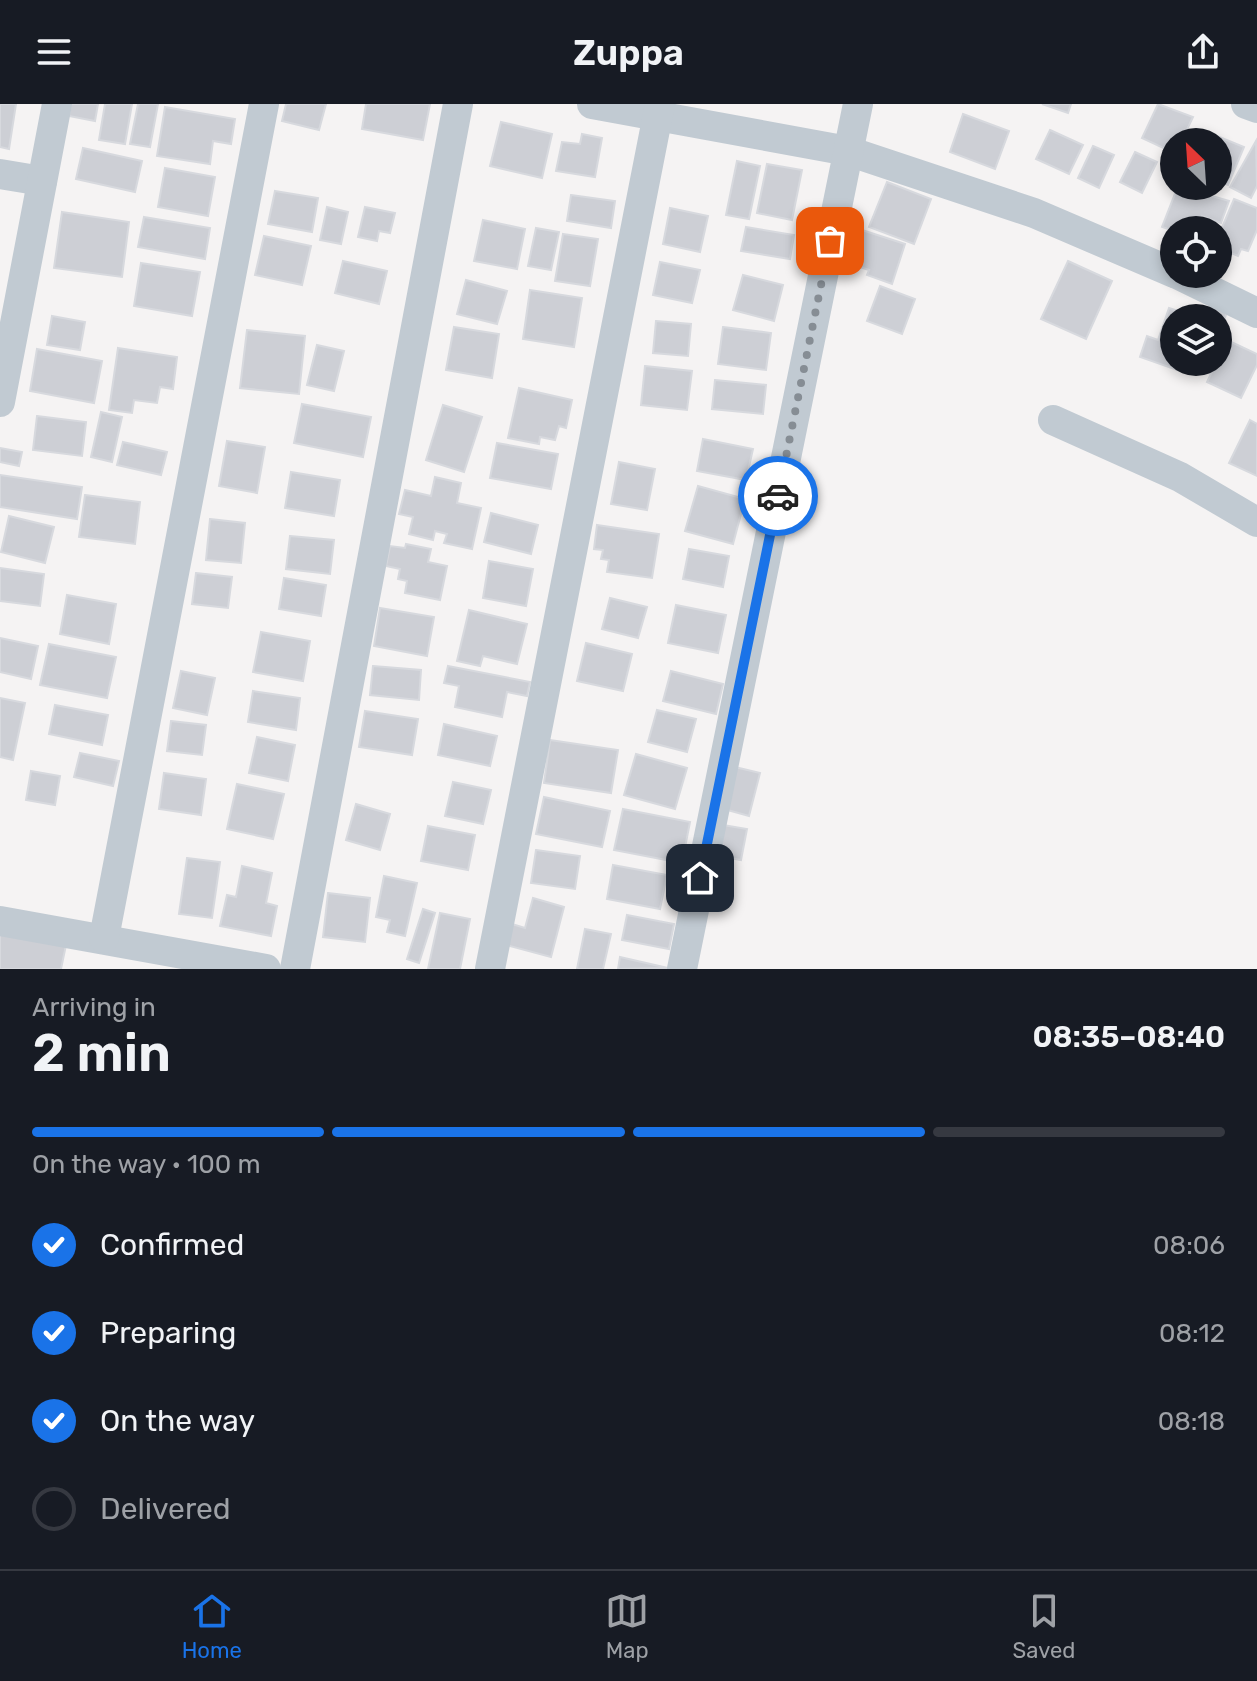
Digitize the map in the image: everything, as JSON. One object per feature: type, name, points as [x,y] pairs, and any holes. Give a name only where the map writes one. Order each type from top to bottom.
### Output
[{"type":"street","points":[[0,402],[4,353],[57,104]]},
{"type":"street","points":[[104,938],[264,104]]},
{"type":"street","points":[[295,969],[458,104]]},
{"type":"street","points":[[592,104],[659,110],[848,151],[1034,213],[1160,266]]},
{"type":"street","points":[[682,969],[858,104]]},
{"type":"street","points":[[1246,104],[1257,108]]},
{"type":"street","points":[[490,969],[659,110]]},
{"type":"street","points":[[0,174],[42,181]]},
{"type":"street","points":[[1206,288],[1257,313]]},
{"type":"street","points":[[1053,420],[1180,477],[1257,522]]},
{"type":"street","points":[[0,921],[104,938],[166,961],[266,969]]},
{"type":"building","points":[[0,104],[16,104],[9,149],[0,147]]},
{"type":"building","points":[[71,104],[98,104],[95,121],[69,116]]},
{"type":"building","points":[[105,104],[132,104],[125,144],[99,140]]},
{"type":"building","points":[[138,104],[158,104],[150,147],[130,144]]},
{"type":"building","points":[[286,104],[326,104],[319,130],[282,121]]},
{"type":"building","points":[[366,104],[430,104],[423,140],[362,129]]},
{"type":"building","points":[[1042,104],[1071,104],[1068,113]]},
{"type":"building","points":[[1158,104],[1193,117],[1188,128],[1160,128],[1160,146],[1142,138]]},
{"type":"building","points":[[165,107],[235,119],[231,144],[213,141],[210,164],[157,156]]},
{"type":"building","points":[[963,114],[1009,131],[995,169],[950,152]]},
{"type":"building","points":[[501,122],[552,134],[542,178],[490,166]]},
{"type":"building","points":[[1050,130],[1083,145],[1069,174],[1036,159]]},
{"type":"building","points":[[582,134],[602,138],[595,177],[556,171],[562,142],[580,144]]},
{"type":"building","points":[[1256,141],[1257,186],[1251,198],[1232,188]]},
{"type":"building","points":[[1232,142],[1244,147],[1232,176]]},
{"type":"building","points":[[1093,146],[1114,155],[1099,188],[1078,178]]},
{"type":"building","points":[[83,148],[142,161],[135,192],[76,179]]},
{"type":"building","points":[[1135,152],[1157,162],[1142,193],[1120,182]]},
{"type":"building","points":[[737,161],[760,166],[749,219],[726,215]]},
{"type":"building","points":[[767,164],[802,170],[792,220],[757,213]]},
{"type":"building","points":[[165,168],[215,177],[208,216],[158,207]]},
{"type":"building","points":[[887,182],[931,199],[914,244],[869,227]]},
{"type":"building","points":[[275,191],[318,198],[312,232],[268,224]]},
{"type":"building","points":[[571,195],[615,201],[611,228],[567,221]]},
{"type":"building","points":[[1234,199],[1257,208],[1257,230],[1248,251],[1241,249],[1238,256],[1232,253],[1232,216],[1227,216]]},
{"type":"building","points":[[1173,200],[1229,201],[1224,216],[1166,216]]},
{"type":"building","points":[[327,207],[348,212],[341,244],[320,240]]},
{"type":"building","points":[[365,207],[395,213],[390,233],[379,231],[377,241],[358,237]]},
{"type":"building","points":[[670,208],[708,216],[700,252],[663,244]]},
{"type":"building","points":[[62,212],[129,222],[122,277],[54,268]]},
{"type":"building","points":[[144,217],[210,228],[205,259],[138,247]]},
{"type":"building","points":[[483,220],[525,229],[517,269],[474,261]]},
{"type":"building","points":[[746,227],[794,235],[790,259],[741,251]]},
{"type":"building","points":[[536,228],[559,232],[551,270],[528,266]]},
{"type":"building","points":[[862,230],[905,244],[892,284],[867,275],[869,270],[850,264]]},
{"type":"building","points":[[563,234],[598,239],[590,286],[555,281]]},
{"type":"building","points":[[264,236],[311,246],[302,285],[255,275]]},
{"type":"building","points":[[343,261],[387,271],[379,304],[335,293]]},
{"type":"building","points":[[1068,261],[1112,281],[1086,339],[1041,319]]},
{"type":"building","points":[[660,262],[700,270],[692,303],[653,295]]},
{"type":"building","points":[[141,263],[200,272],[192,316],[134,306]]},
{"type":"building","points":[[743,275],[783,285],[774,321],[733,310]]},
{"type":"building","points":[[466,280],[507,291],[497,324],[457,314]]},
{"type":"building","points":[[880,286],[915,299],[902,334],[867,321]]},
{"type":"building","points":[[530,290],[582,298],[574,347],[523,339]]},
{"type":"building","points":[[52,316],[85,322],[80,350],[47,345]]},
{"type":"building","points":[[656,321],[691,324],[688,356],[653,353]]},
{"type":"building","points":[[454,327],[499,334],[492,378],[446,370]]},
{"type":"building","points":[[723,327],[771,333],[766,370],[718,364]]},
{"type":"building","points":[[247,330],[305,336],[299,394],[240,388]]},
{"type":"building","points":[[1160,334],[1160,364],[1140,357],[1147,336],[1158,340]]},
{"type":"building","points":[[1232,342],[1257,354],[1257,365],[1241,398],[1207,382],[1210,376],[1232,376]]},
{"type":"building","points":[[317,345],[344,351],[334,391],[307,385]]},
{"type":"building","points":[[118,348],[177,357],[173,389],[160,387],[157,403],[134,400],[132,413],[109,410]]},
{"type":"building","points":[[37,349],[102,361],[94,403],[30,391]]},
{"type":"building","points":[[645,366],[692,371],[687,410],[641,405]]},
{"type":"building","points":[[715,380],[766,385],[763,414],[712,409]]},
{"type":"building","points":[[519,388],[572,400],[566,428],[559,426],[555,440],[540,437],[539,444],[508,438]]},
{"type":"building","points":[[302,404],[371,417],[363,457],[294,443]]},
{"type":"building","points":[[443,405],[482,417],[464,472],[426,460]]},
{"type":"building","points":[[101,412],[122,417],[112,462],[91,457]]},
{"type":"building","points":[[37,416],[86,422],[82,456],[33,450]]},
{"type":"building","points":[[1250,420],[1257,424],[1257,476],[1229,463]]},
{"type":"building","points":[[703,439],[753,449],[746,480],[697,471]]},
{"type":"building","points":[[227,441],[265,447],[257,493],[219,486]]},
{"type":"building","points":[[123,442],[167,452],[161,475],[117,465]]},
{"type":"building","points":[[497,443],[558,454],[551,489],[490,478]]},
{"type":"building","points":[[0,448],[22,452],[19,466],[0,462]]},
{"type":"building","points":[[619,462],[655,469],[647,510],[611,504]]},
{"type":"building","points":[[291,472],[340,480],[334,516],[285,508]]},
{"type":"building","points":[[0,475],[82,487],[77,519],[0,507]]},
{"type":"building","points":[[435,477],[461,483],[457,503],[481,508],[472,549],[444,543],[447,534],[435,531],[433,540],[409,534],[413,517],[399,514],[405,490],[431,496]]},
{"type":"building","points":[[698,486],[745,499],[733,544],[685,531]]},
{"type":"building","points":[[85,495],[140,502],[135,544],[79,537]]},
{"type":"building","points":[[491,513],[538,525],[531,554],[484,542]]},
{"type":"building","points":[[9,516],[54,527],[45,563],[1,552]]},
{"type":"building","points":[[210,519],[245,523],[241,563],[206,560]]},
{"type":"building","points":[[597,525],[659,534],[652,578],[607,572],[609,560],[601,559],[603,550],[594,549]]},
{"type":"building","points":[[290,536],[334,540],[330,574],[286,569]]},
{"type":"building","points":[[406,544],[431,549],[428,562],[447,566],[440,600],[405,593],[407,581],[398,579],[400,569],[386,566],[390,546],[405,548]]},
{"type":"building","points":[[689,549],[729,556],[723,587],[683,579]]},
{"type":"building","points":[[489,561],[533,569],[526,606],[483,598]]},
{"type":"building","points":[[0,568],[44,574],[40,606],[0,601]]},
{"type":"building","points":[[196,573],[232,577],[228,608],[192,604]]},
{"type":"building","points":[[284,578],[326,585],[321,616],[279,609]]},
{"type":"building","points":[[67,595],[116,604],[109,644],[60,634]]},
{"type":"building","points":[[610,598],[647,607],[638,638],[602,629]]},
{"type":"building","points":[[676,605],[726,615],[718,653],[668,643]]},
{"type":"building","points":[[380,608],[434,617],[427,656],[374,646]]},
{"type":"building","points":[[469,610],[527,624],[517,664],[483,656],[480,666],[457,661]]},
{"type":"building","points":[[261,632],[310,641],[303,681],[253,672]]},
{"type":"building","points":[[0,638],[38,646],[31,679],[0,672]]},
{"type":"building","points":[[586,643],[632,654],[623,691],[577,681]]},
{"type":"building","points":[[49,644],[116,657],[107,698],[40,685]]},
{"type":"building","points":[[373,666],[421,670],[419,700],[370,695]]},
{"type":"building","points":[[448,666],[530,682],[527,696],[507,692],[502,717],[455,707],[459,686],[444,683]]},
{"type":"building","points":[[181,671],[215,678],[207,715],[173,708]]},
{"type":"building","points":[[671,671],[723,684],[716,714],[663,701]]},
{"type":"building","points":[[253,691],[300,698],[296,730],[248,722]]},
{"type":"building","points":[[0,698],[25,703],[13,760],[0,757]]},
{"type":"building","points":[[55,705],[108,715],[102,745],[49,734]]},
{"type":"building","points":[[657,710],[696,719],[687,752],[648,742]]},
{"type":"building","points":[[365,711],[418,719],[412,755],[359,747]]},
{"type":"building","points":[[171,721],[206,725],[202,755],[167,751]]},
{"type":"building","points":[[444,724],[497,736],[490,766],[438,755]]},
{"type":"building","points":[[257,737],[295,745],[288,781],[249,773]]},
{"type":"building","points":[[550,740],[618,750],[611,793],[544,783]]},
{"type":"building","points":[[80,753],[119,761],[113,786],[74,777]]},
{"type":"building","points":[[636,754],[687,768],[675,809],[624,795]]},
{"type":"building","points":[[735,767],[760,773],[749,816],[724,809]]},
{"type":"building","points":[[31,771],[60,776],[55,805],[26,800]]},
{"type":"building","points":[[164,773],[206,779],[201,815],[159,809]]},
{"type":"building","points":[[453,782],[491,790],[483,824],[445,816]]},
{"type":"building","points":[[237,784],[284,794],[273,839],[227,829]]},
{"type":"building","points":[[544,797],[610,811],[602,847],[536,834]]},
{"type":"building","points":[[356,804],[390,814],[380,850],[346,840]]},
{"type":"building","points":[[623,809],[690,822],[682,863],[614,850]]},
{"type":"building","points":[[723,825],[747,829],[741,860],[718,856]]},
{"type":"building","points":[[428,826],[475,835],[468,870],[421,861]]},
{"type":"building","points":[[536,850],[580,856],[575,889],[531,883]]},
{"type":"building","points":[[187,858],[220,862],[212,918],[179,914]]},
{"type":"building","points":[[613,865],[667,875],[660,909],[607,899]]},
{"type":"building","points":[[242,866],[272,873],[266,903],[277,906],[271,936],[220,926],[227,895],[236,897]]},
{"type":"building","points":[[384,876],[417,883],[405,936],[387,932],[390,920],[376,917]]},
{"type":"building","points":[[328,893],[370,898],[365,942],[323,937]]},
{"type":"building","points":[[533,898],[564,907],[551,957],[506,945],[512,924],[525,928]]},
{"type":"building","points":[[423,909],[435,913],[419,963],[407,959]]},
{"type":"building","points":[[440,913],[470,919],[460,969],[428,969]]},
{"type":"building","points":[[627,915],[674,924],[669,949],[622,940]]},
{"type":"building","points":[[585,929],[611,934],[603,969],[577,969]]},
{"type":"building","points":[[0,931],[66,945],[61,969],[0,969]]},
{"type":"building","points":[[620,957],[668,968],[618,969]]},
{"type":"way so far","points":[[778,496],[830,241]]},
{"type":"route","points":[[700,878],[778,496]]}]
